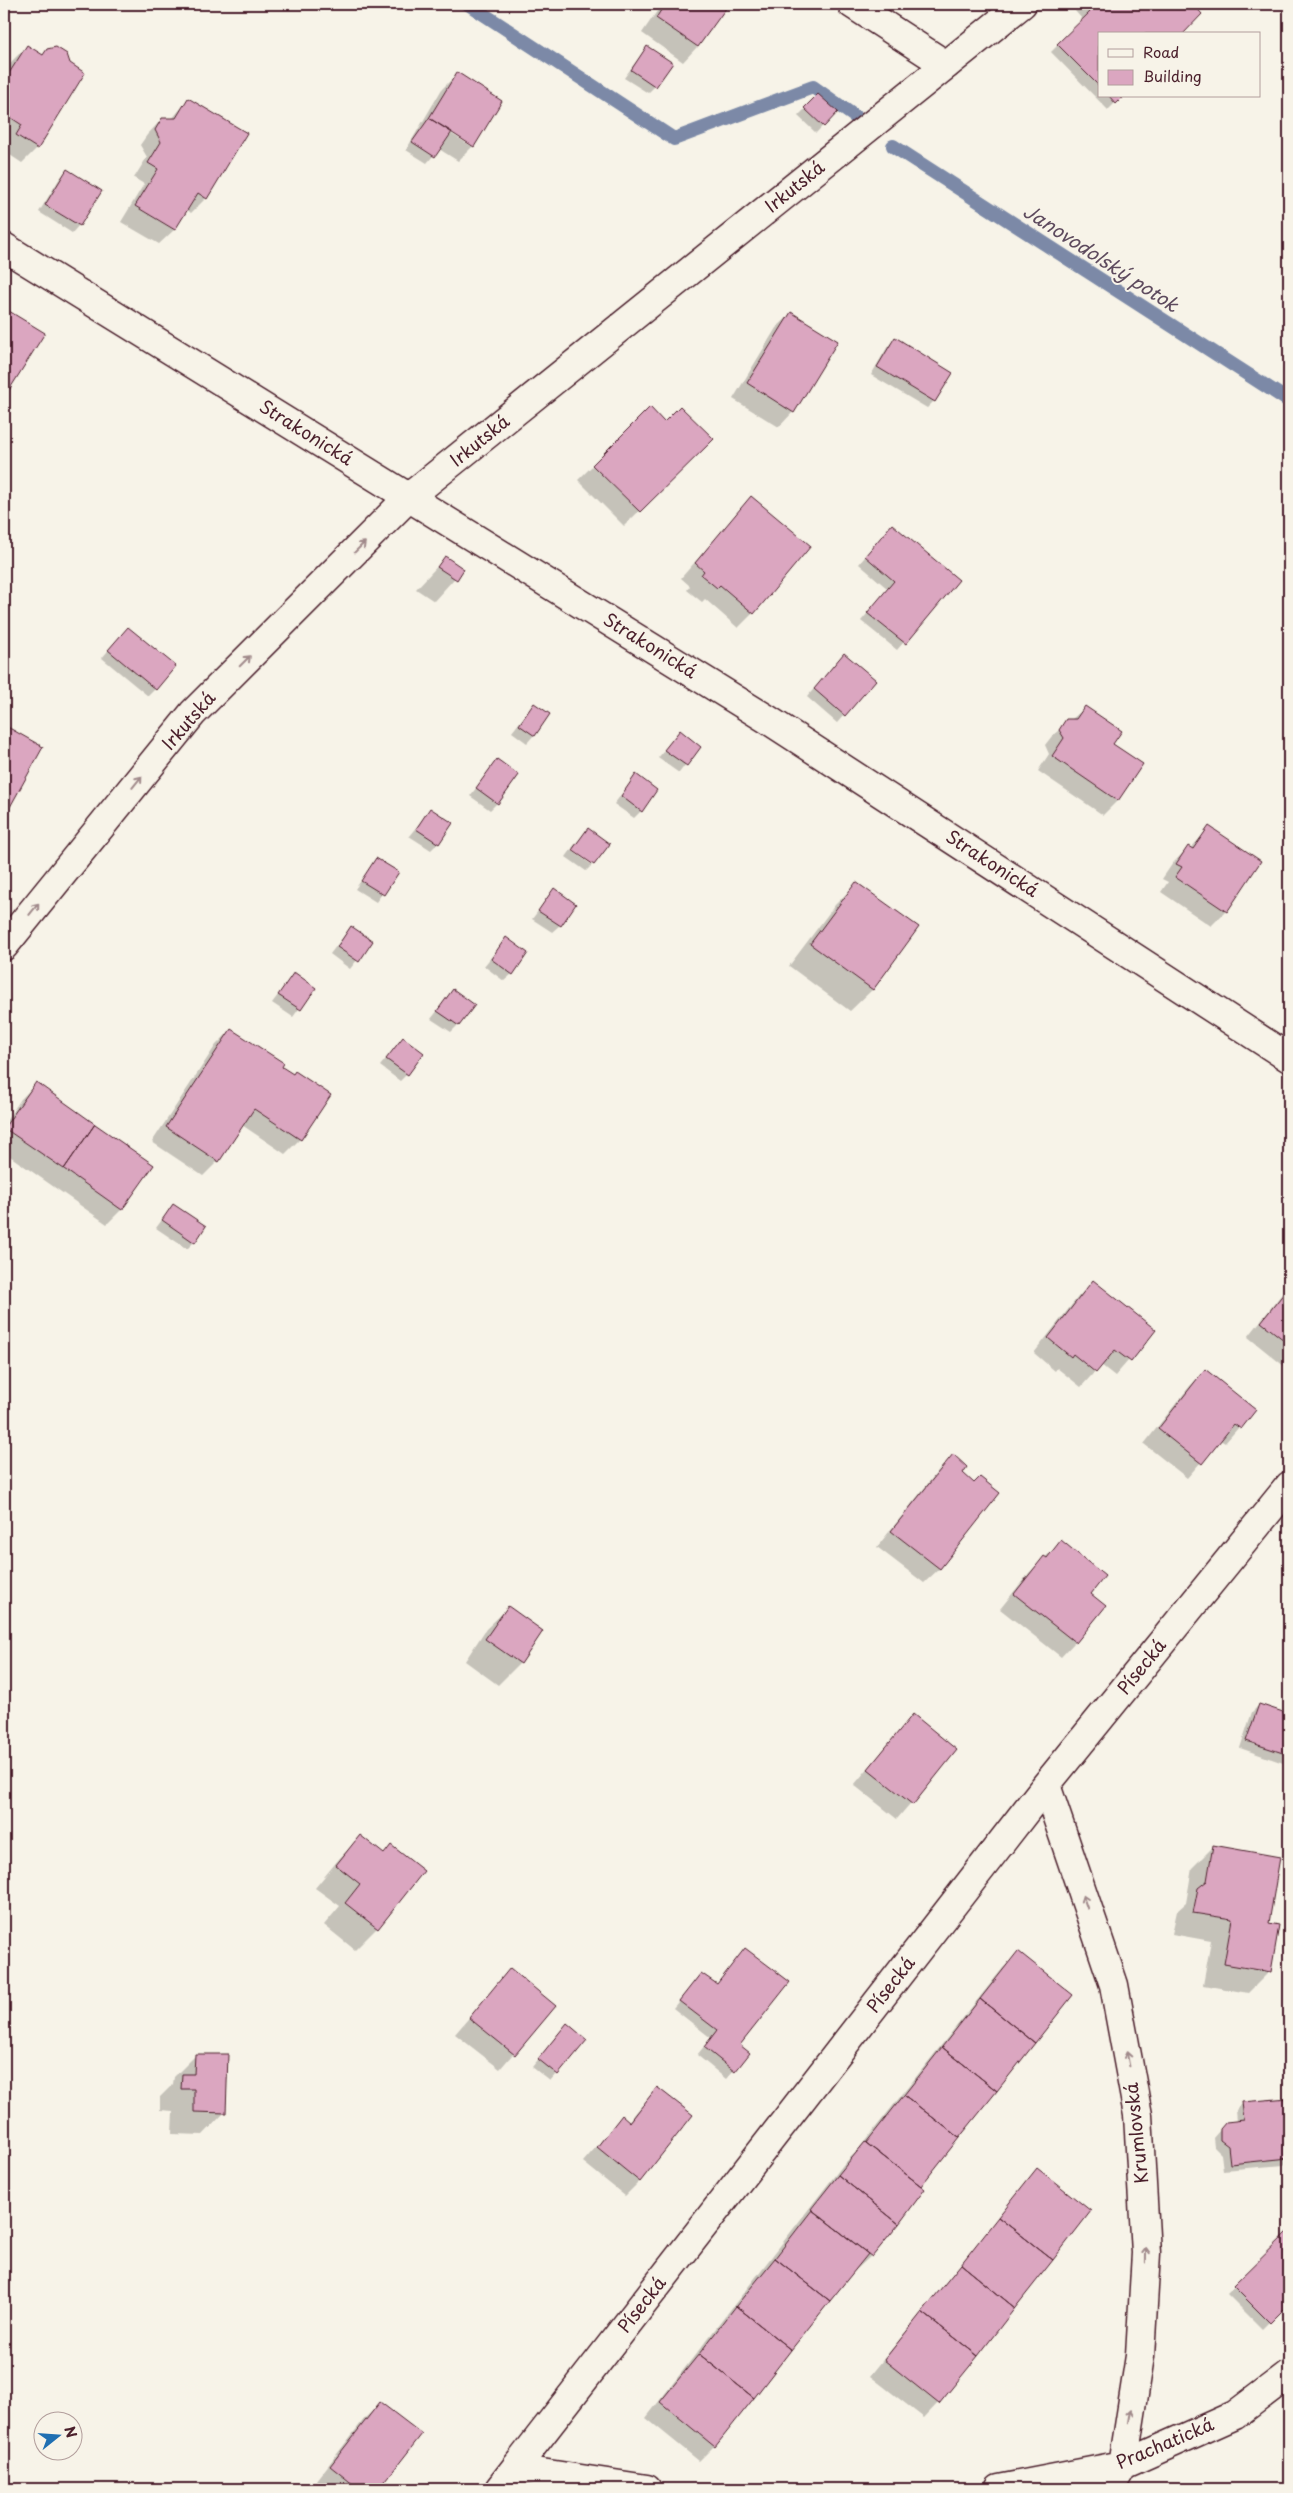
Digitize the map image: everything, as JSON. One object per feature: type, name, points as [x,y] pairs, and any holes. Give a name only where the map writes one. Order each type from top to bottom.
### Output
[{"type":"street","points":[[852,4],[946,65]]},
{"type":"street","name":"Irkutská","points":[[4,946],[193,714],[409,497],[1022,4]]},
{"type":"street","name":"Strakonická","points":[[4,246],[776,724],[1289,1058]]},
{"type":"street","name":"Písecká","points":[[507,2479],[1046,1785],[1289,1486]]},
{"type":"street","name":"Krumlovská","points":[[1046,1785],[1114,1986],[1138,2115],[1146,2253],[1140,2356],[1123,2465],[1109,2489]]},
{"type":"street","name":"Prachatická","points":[[999,2489],[1123,2465],[1234,2415],[1289,2374]]},
{"type":"street","points":[[507,2479],[647,2489]]},
{"type":"building","points":[[665,4],[729,4],[698,47],[656,18]]},
{"type":"building","points":[[1083,4],[1193,4],[1202,14],[1185,32],[1098,32],[1098,85],[1057,44],[1090,12]]},
{"type":"building","points":[[27,45],[43,55],[47,49],[56,47],[67,54],[70,63],[85,73],[38,149],[16,135],[22,125],[4,113],[4,81]]},
{"type":"building","points":[[647,46],[673,63],[656,87],[631,70]]},
{"type":"building","points":[[457,72],[502,101],[474,147],[429,118]]},
{"type":"building","points":[[818,94],[838,112],[824,127],[804,108]]},
{"type":"building","points":[[188,98],[247,133],[207,199],[198,193],[175,230],[135,206],[158,169],[148,163],[161,142],[155,130],[162,118],[176,118]]},
{"type":"building","points":[[1111,98],[1122,98],[1116,104]]},
{"type":"building","points":[[429,118],[452,132],[435,157],[412,142]]},
{"type":"building","points":[[67,169],[102,191],[80,226],[45,205]]},
{"type":"building","points":[[4,308],[45,333],[4,398]]},
{"type":"building","points":[[791,312],[838,341],[794,413],[747,383]]},
{"type":"building","points":[[895,337],[953,373],[935,402],[877,367]]},
{"type":"building","points":[[680,406],[714,439],[640,512],[592,465],[650,407],[664,422]]},
{"type":"building","points":[[751,496],[811,546],[754,614],[720,585],[717,588],[701,575],[704,571],[695,563]]},
{"type":"building","points":[[892,524],[959,580],[906,644],[867,613],[894,581],[865,556]]},
{"type":"building","points":[[445,556],[464,569],[457,580],[437,567]]},
{"type":"building","points":[[128,627],[176,666],[156,690],[108,650]]},
{"type":"building","points":[[844,653],[876,680],[845,716],[814,689]]},
{"type":"building","points":[[534,703],[550,714],[535,736],[519,725]]},
{"type":"building","points":[[1085,706],[1122,731],[1113,744],[1143,764],[1118,801],[1052,756],[1064,738],[1059,730],[1066,719],[1076,719]]},
{"type":"building","points":[[4,725],[43,747],[10,807],[4,804]]},
{"type":"building","points":[[680,730],[701,747],[687,766],[664,750]]},
{"type":"building","points":[[497,759],[519,775],[498,804],[476,788]]},
{"type":"building","points":[[636,774],[657,790],[642,812],[621,796]]},
{"type":"building","points":[[430,808],[453,823],[439,844],[416,829]]},
{"type":"building","points":[[1209,826],[1261,861],[1227,912],[1175,877],[1182,867],[1176,864],[1188,846],[1193,849]]},
{"type":"building","points":[[588,828],[610,844],[594,865],[572,850]]},
{"type":"building","points":[[376,858],[399,872],[384,895],[361,881]]},
{"type":"building","points":[[856,882],[919,927],[873,990],[810,944]]},
{"type":"building","points":[[554,888],[576,904],[561,926],[538,911]]},
{"type":"building","points":[[351,926],[373,941],[359,962],[337,947]]},
{"type":"building","points":[[506,937],[528,953],[513,975],[491,959]]},
{"type":"building","points":[[294,972],[316,988],[301,1010],[278,995]]},
{"type":"building","points":[[453,989],[475,1005],[459,1026],[437,1011]]},
{"type":"building","points":[[231,1029],[284,1063],[282,1067],[293,1074],[295,1071],[331,1095],[301,1140],[254,1109],[219,1162],[166,1127]]},
{"type":"building","points":[[403,1037],[424,1053],[408,1075],[386,1059]]},
{"type":"building","points":[[36,1082],[95,1124],[64,1169],[4,1128]]},
{"type":"building","points":[[95,1124],[154,1165],[122,1210],[64,1169]]},
{"type":"building","points":[[173,1204],[206,1226],[195,1243],[162,1220]]},
{"type":"building","points":[[1093,1280],[1156,1330],[1131,1362],[1115,1350],[1096,1373],[1073,1354],[1071,1357],[1048,1338]]},
{"type":"building","points":[[1289,1287],[1289,1344],[1261,1322]]},
{"type":"building","points":[[1205,1369],[1256,1410],[1241,1429],[1234,1424],[1202,1464],[1158,1429]]},
{"type":"building","points":[[953,1454],[967,1467],[963,1473],[974,1483],[980,1477],[1000,1493],[940,1569],[891,1531]]},
{"type":"building","points":[[1061,1540],[1105,1576],[1091,1594],[1106,1606],[1076,1643],[1014,1594],[1044,1556],[1047,1558]]},
{"type":"building","points":[[508,1606],[543,1631],[521,1664],[485,1639]]},
{"type":"building","points":[[1259,1704],[1289,1714],[1289,1755],[1246,1741]]},
{"type":"building","points":[[913,1714],[957,1750],[913,1805],[868,1769]]},
{"type":"building","points":[[360,1835],[384,1854],[391,1845],[424,1871],[378,1929],[345,1903],[360,1884],[336,1865]]},
{"type":"building","points":[[1213,1845],[1280,1857],[1269,1923],[1279,1925],[1271,1972],[1224,1964],[1232,1919],[1193,1913],[1198,1888],[1207,1881]]},
{"type":"building","points":[[745,1948],[790,1982],[740,2045],[750,2053],[735,2072],[704,2047],[717,2030],[679,2001],[701,1973],[717,1984]]},
{"type":"building","points":[[1018,1951],[1073,1995],[1035,2043],[980,1999]]},
{"type":"building","points":[[510,1968],[556,2006],[515,2055],[469,2018]]},
{"type":"building","points":[[980,1999],[1035,2043],[997,2091],[942,2047]]},
{"type":"building","points":[[567,2023],[587,2040],[558,2075],[538,2059]]},
{"type":"building","points":[[942,2047],[997,2091],[959,2138],[904,2095]]},
{"type":"building","points":[[195,2054],[228,2054],[226,2113],[194,2112],[194,2089],[181,2089],[182,2074],[194,2074]]},
{"type":"building","points":[[657,2087],[693,2115],[640,2182],[597,2147],[622,2115],[630,2122]]},
{"type":"building","points":[[904,2095],[959,2138],[921,2186],[866,2143]]},
{"type":"building","points":[[1288,2098],[1289,2158],[1230,2164],[1228,2146],[1220,2140],[1220,2129],[1226,2122],[1244,2120],[1242,2102]]},
{"type":"building","points":[[865,2142],[925,2189],[899,2224],[838,2175]]},
{"type":"building","points":[[1037,2168],[1091,2211],[1053,2260],[998,2217]]},
{"type":"building","points":[[838,2175],[899,2224],[872,2257],[811,2209]]},
{"type":"building","points":[[812,2210],[868,2254],[830,2301],[775,2258]]},
{"type":"building","points":[[998,2217],[1053,2260],[1015,2308],[961,2264]]},
{"type":"building","points":[[1289,2231],[1289,2304],[1270,2323],[1233,2286]]},
{"type":"building","points":[[775,2258],[830,2301],[791,2350],[736,2306]]},
{"type":"building","points":[[961,2264],[1015,2308],[978,2356],[922,2312]]},
{"type":"building","points":[[736,2306],[791,2350],[754,2398],[699,2354]]},
{"type":"building","points":[[922,2312],[978,2356],[939,2404],[884,2360]]},
{"type":"building","points":[[699,2354],[754,2398],[715,2447],[660,2402]]},
{"type":"building","points":[[380,2402],[422,2434],[379,2489],[359,2489],[330,2466]]},
{"type":"waterway","name":"Janovodolský potok","points":[[468,4],[674,139],[813,87],[857,118]]},
{"type":"waterway","name":"Janovodolský potok","points":[[893,146],[1289,401]]}]
